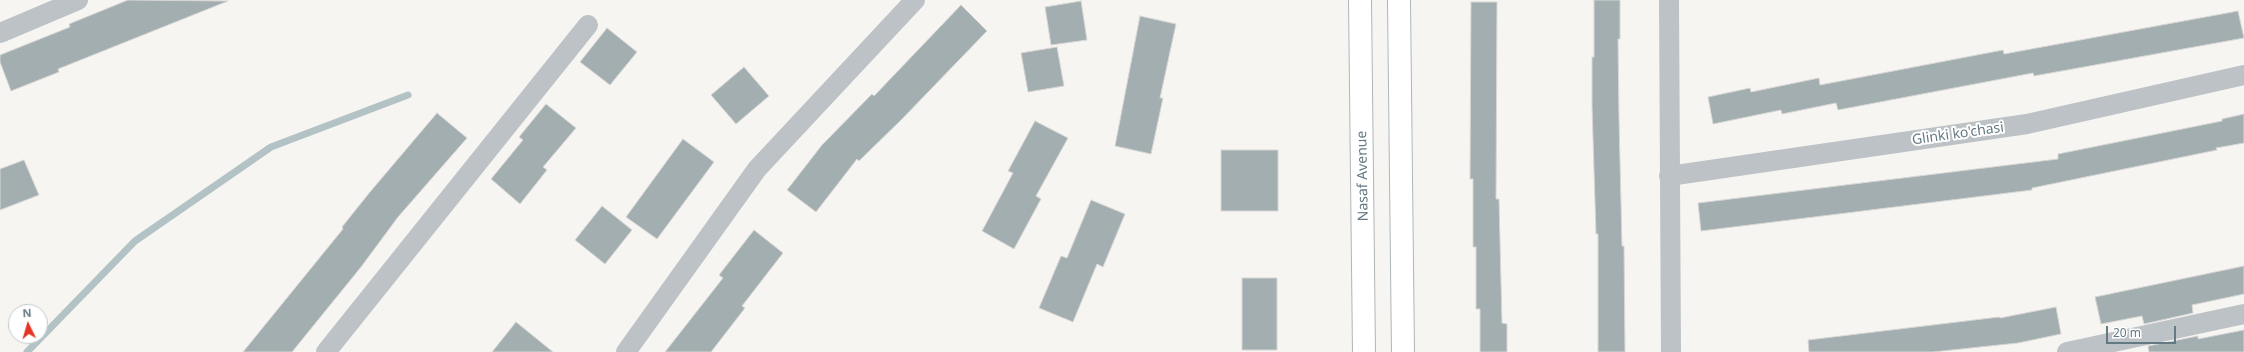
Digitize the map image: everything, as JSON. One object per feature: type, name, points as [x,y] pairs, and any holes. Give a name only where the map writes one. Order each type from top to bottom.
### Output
[{"type":"main road","name":"Nasaf Avenue","points":[[1360,0],[1364,352]]},
{"type":"main road","points":[[1400,0],[1403,352]]},
{"type":"street","points":[[0,33],[78,0]]},
{"type":"street","points":[[626,352],[757,169],[915,0]]},
{"type":"street","points":[[1669,0],[1671,352]]},
{"type":"street","points":[[326,352],[588,25]]},
{"type":"street","name":"Glinki ko'chasi","points":[[1669,176],[2027,124],[2244,75]]},
{"type":"street","points":[[2067,352],[2244,314]]},
{"type":"building","points":[[128,0],[228,1],[58,69],[59,72],[11,91],[0,62],[0,55],[70,27],[69,24]]},
{"type":"building","points":[[1594,0],[1620,0],[1620,39],[1618,39],[1619,118],[1622,246],[1624,246],[1625,352],[1598,352],[1598,234],[1596,234],[1592,106]]},
{"type":"building","points":[[1081,1],[1087,40],[1051,45],[1045,7]]},
{"type":"building","points":[[1471,2],[1497,2],[1496,199],[1499,199],[1502,323],[1507,324],[1507,352],[1480,352],[1480,309],[1476,309],[1476,247],[1473,247],[1473,179],[1470,179]]},
{"type":"building","points":[[961,5],[987,31],[902,119],[859,161],[857,159],[816,212],[787,190],[822,145],[872,94],[874,96]]},
{"type":"building","points":[[2238,11],[2244,38],[2034,76],[2033,73],[1838,110],[1836,103],[1782,114],[1781,110],[1713,124],[1708,97],[1750,88],[1751,92],[1819,78],[1820,85],[2003,50],[2004,54]]},
{"type":"building","points":[[1140,16],[1176,24],[1160,98],[1163,98],[1151,154],[1115,146]]},
{"type":"building","points":[[607,28],[637,52],[610,85],[580,62]]},
{"type":"building","points":[[1057,47],[1064,86],[1028,92],[1021,53]]},
{"type":"building","points":[[744,67],[769,96],[736,124],[711,95]]},
{"type":"building","points":[[546,104],[576,128],[543,167],[547,170],[520,204],[491,179],[523,140],[519,137]]},
{"type":"building","points":[[437,113],[467,138],[398,217],[361,267],[292,352],[243,352],[343,229],[342,227],[370,192]]},
{"type":"building","points":[[2244,114],[2244,143],[2216,148],[2217,150],[2032,188],[2032,190],[1701,231],[1698,203],[2058,159],[2058,154],[2222,121],[2222,119]]},
{"type":"building","points":[[1035,121],[1068,138],[1036,196],[1041,199],[1014,249],[982,231],[1013,173],[1008,171]]},
{"type":"building","points":[[683,139],[714,162],[657,239],[626,217]]},
{"type":"building","points":[[1221,150],[1278,150],[1278,211],[1221,211]]},
{"type":"building","points":[[24,160],[39,195],[0,210],[0,169]]},
{"type":"building","points":[[1091,200],[1125,214],[1103,267],[1097,264],[1073,322],[1039,308],[1061,256],[1067,258]]},
{"type":"building","points":[[602,206],[632,230],[605,264],[575,240]]},
{"type":"building","points":[[754,230],[783,253],[742,306],[745,308],[711,352],[665,352],[723,278],[719,275]]},
{"type":"building","points":[[2244,266],[2244,294],[2192,305],[2193,313],[2144,324],[2142,316],[2101,324],[2095,297]]},
{"type":"building","points":[[1242,278],[1277,278],[1277,350],[1242,350]]},
{"type":"building","points":[[2056,307],[2061,334],[2018,343],[1933,352],[1809,352],[1808,340],[2000,318]]},
{"type":"building","points":[[516,322],[553,352],[492,352]]},
{"type":"building","points":[[2244,330],[2244,352],[2149,352],[2148,346],[2198,336],[2198,339]]},
{"type":"waterway","points":[[27,352],[135,241],[271,147],[408,95]]}]
